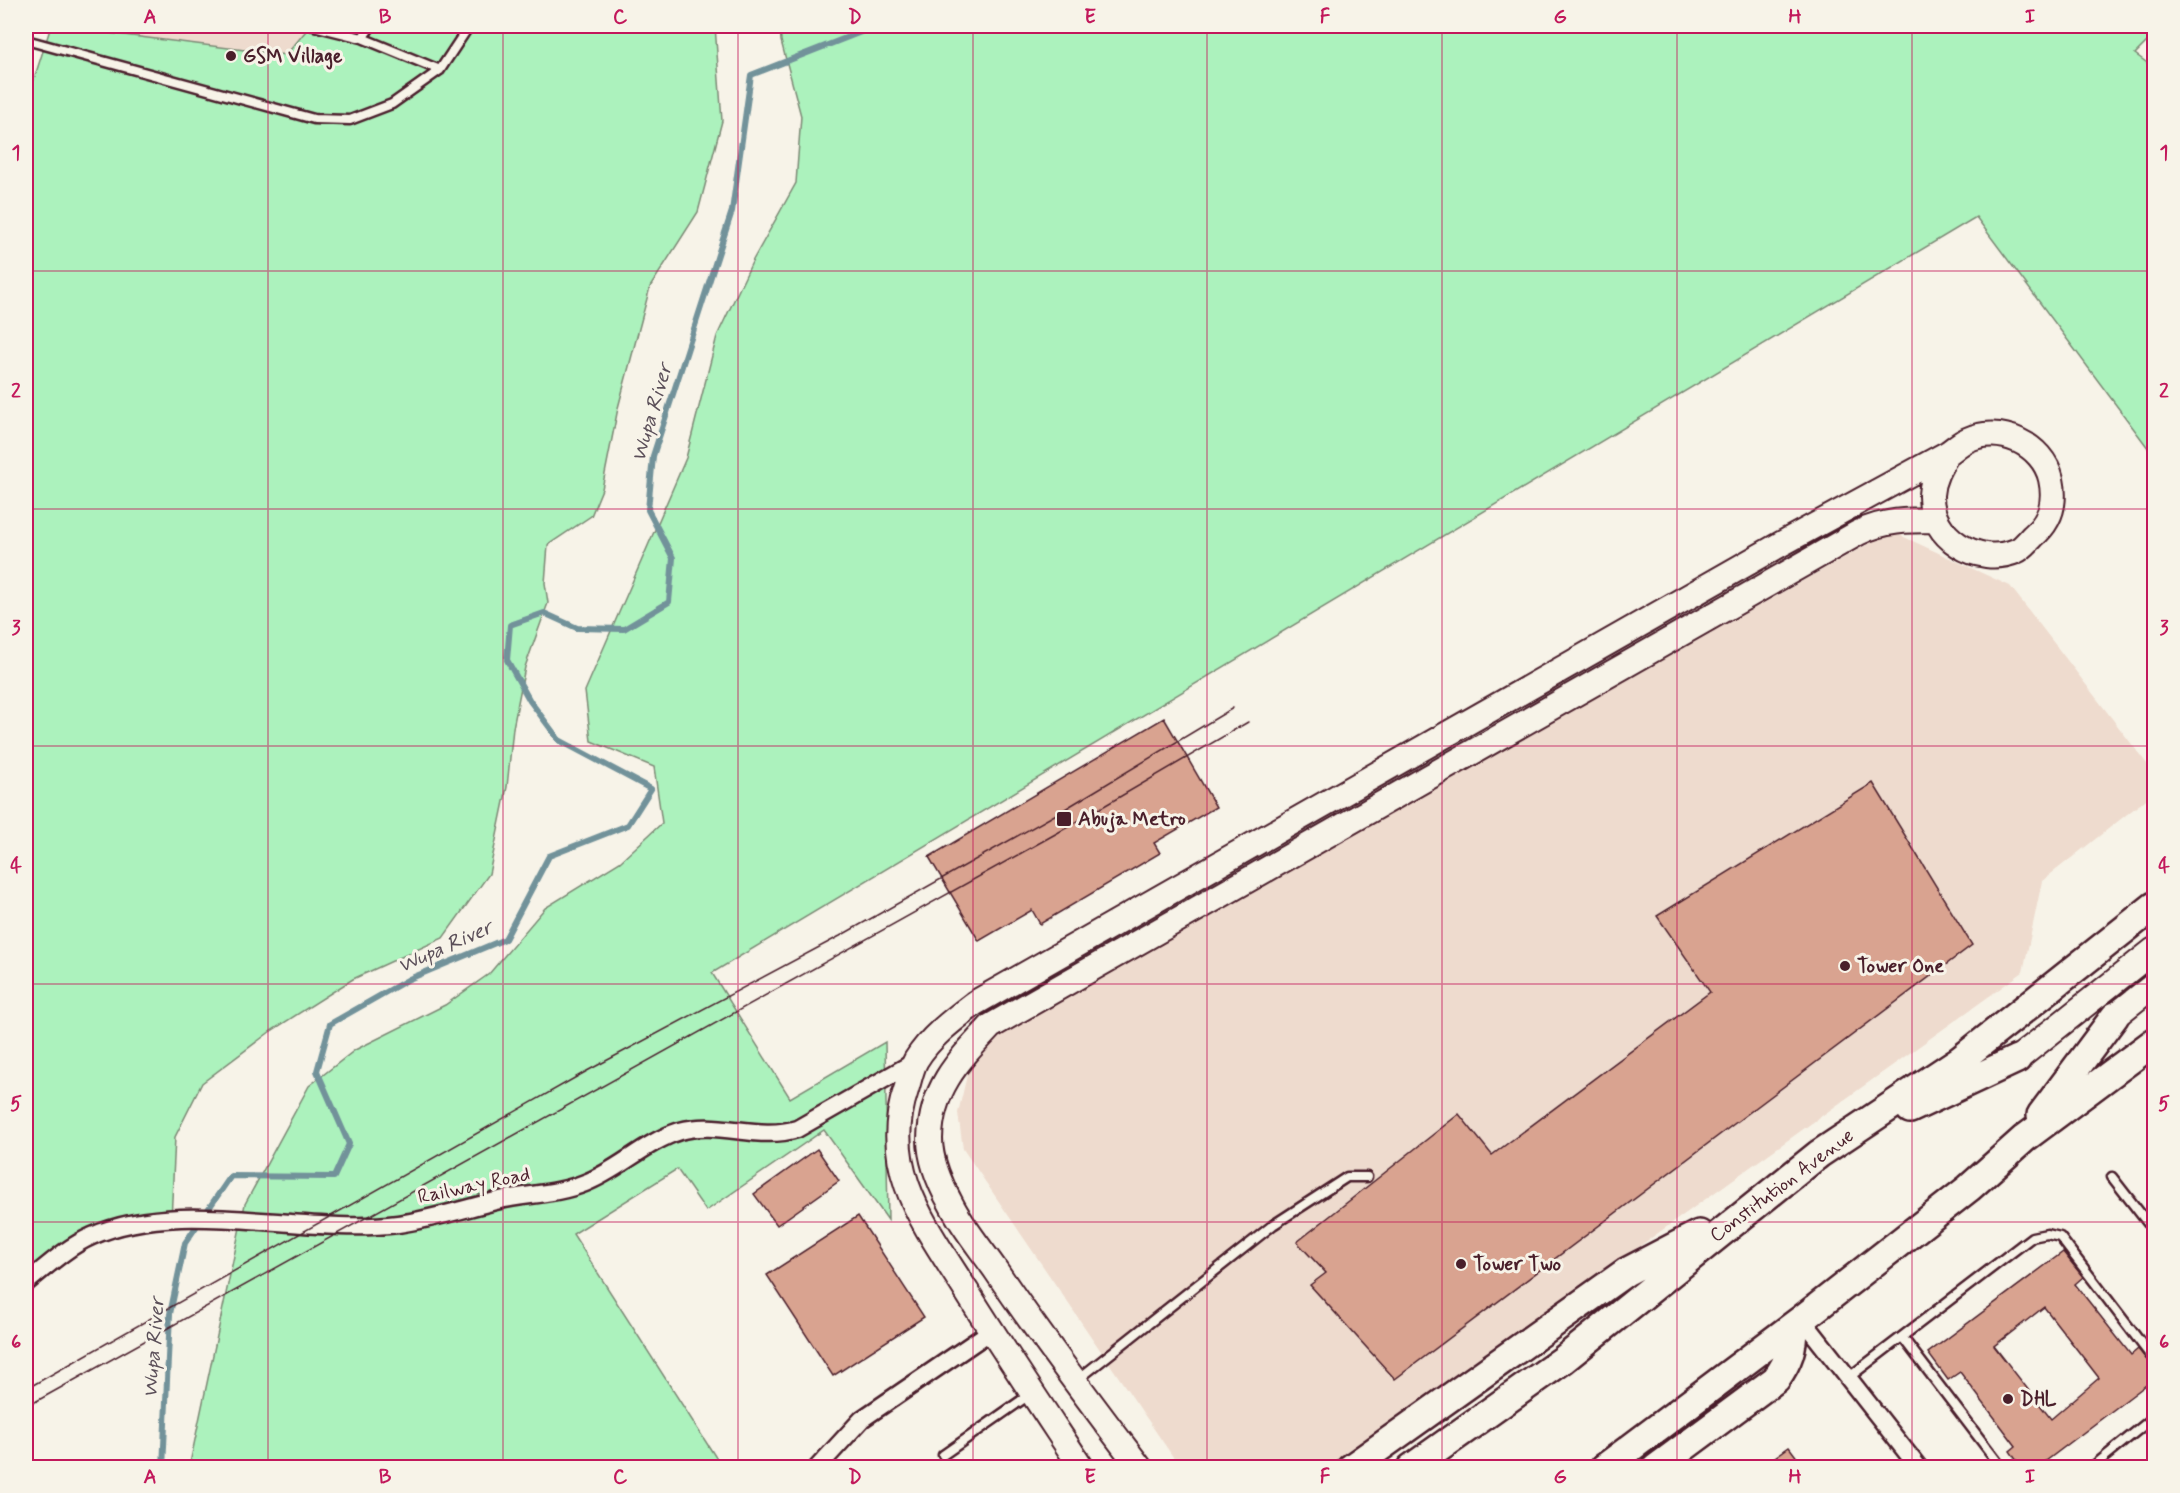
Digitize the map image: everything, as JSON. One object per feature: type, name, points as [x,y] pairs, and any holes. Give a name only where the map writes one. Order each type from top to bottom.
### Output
[{"type":"main road","name":"Constitution Avenue","points":[[1411,1467],[1563,1360],[1819,1154],[1960,1060],[2154,906]]},
{"type":"main road","points":[[2025,1138],[2115,1016]]},
{"type":"main road","points":[[1604,1467],[1797,1322],[1970,1188],[2025,1138],[2154,1042]]},
{"type":"main road","points":[[1858,1128],[1940,1096],[2017,1059]]},
{"type":"main road","points":[[1351,1467],[1626,1272],[1756,1205]]},
{"type":"main road","points":[[1656,1467],[1776,1379],[1786,1364],[1793,1346],[1797,1322]]},
{"type":"street","points":[[1082,1467],[991,1331],[921,1217],[904,1182],[897,1148],[901,1105],[916,1061],[941,1030],[975,1003],[1968,440],[1991,434],[2015,438],[2035,451],[2049,470],[2054,494],[2050,517],[2044,527],[2017,551],[1994,556],[1970,552],[1950,539],[1936,520],[1931,497],[1935,473],[1948,453]]},
{"type":"street","points":[[1140,1467],[1024,1312],[951,1205],[937,1172],[930,1141],[933,1110],[944,1080],[991,1026],[1858,533],[1876,524],[1894,521],[1936,520]]},
{"type":"street","points":[[2017,1059],[2154,950]]},
{"type":"street","points":[[2115,1016],[2154,985]]},
{"type":"street","name":"Railway Road","points":[[26,1283],[70,1248],[114,1227],[171,1220],[250,1219],[328,1227],[400,1224],[502,1200],[568,1188],[596,1178],[660,1138],[682,1131],[704,1128],[780,1134],[797,1129],[916,1061]]},
{"type":"street","points":[[1797,1322],[1848,1378],[1919,1467]]},
{"type":"street","points":[[817,1467],[862,1419],[991,1331]]},
{"type":"lane","points":[[314,26],[362,38],[440,70]]},
{"type":"lane","points":[[362,38],[371,26]]},
{"type":"lane","points":[[26,40],[314,119],[350,120],[392,104],[440,70],[469,26]]},
{"type":"lane","points":[[1075,1381],[1273,1225],[1347,1177],[1366,1177]]},
{"type":"lane","points":[[2112,1177],[2154,1231]]},
{"type":"lane","points":[[1848,1378],[2032,1237],[2047,1234],[2060,1237],[2154,1360]]},
{"type":"lane","points":[[1903,1338],[2002,1467]]},
{"type":"lane","points":[[943,1455],[1032,1393]]},
{"type":"lane","points":[[2091,1467],[2154,1417]]},
{"type":"shaded area","name":"GSM Village","points":[[59,26],[326,26],[270,86]]},
{"type":"shaded area","points":[[1891,531],[2010,586],[2154,773],[2154,793],[2042,881],[2023,972],[1331,1467],[1180,1467],[963,1149],[958,1113],[969,1067],[997,1035]]},
{"type":"green space","points":[[51,26],[286,55],[310,26],[715,26],[722,121],[698,212],[650,287],[618,408],[602,489],[591,516],[548,545],[545,583],[548,603],[525,667],[513,728],[507,787],[489,874],[443,938],[353,979],[271,1031],[202,1083],[175,1137],[171,1220],[114,1227],[26,1283],[26,104]]},
{"type":"green space","points":[[780,26],[2154,26],[2154,35],[2135,54],[2154,68],[2154,456],[1976,217],[712,973],[790,1098],[885,1042],[888,1220],[824,1130],[706,1211],[677,1169],[573,1234],[722,1467],[189,1468],[245,1204],[309,1086],[355,1050],[445,1005],[489,974],[545,908],[620,862],[662,823],[654,767],[591,741],[585,691],[686,458],[717,336],[753,260],[796,183],[801,116],[781,41]]},
{"type":"building","points":[[1164,718],[1216,807],[1154,843],[1160,853],[1040,924],[1032,910],[979,941],[929,857]]},
{"type":"building","points":[[1873,783],[1972,945],[1395,1379],[1310,1285],[1326,1273],[1297,1242],[1459,1114],[1492,1155],[1710,992],[1657,916]]},
{"type":"building","points":[[817,1149],[839,1181],[777,1225],[754,1194]]},
{"type":"building","points":[[858,1216],[924,1317],[833,1376],[767,1275]]},
{"type":"building","points":[[2063,1252],[2083,1277],[2075,1284],[2131,1355],[2138,1349],[2152,1366],[2154,1379],[2038,1467],[2021,1467],[2010,1451],[2016,1446],[1960,1372],[1948,1380],[1928,1353]],"holes":[[[2044,1307],[2099,1378],[2051,1419],[1994,1346]]]},
{"type":"building","points":[[1789,1447],[1804,1467],[1761,1467]]},
{"type":"waterway","name":"Wupa River","points":[[163,1468],[170,1314],[185,1243],[231,1176],[334,1177],[349,1144],[317,1071],[330,1024],[409,979],[505,939],[549,856],[628,825],[651,789],[559,740],[530,701],[507,660],[510,625],[544,613],[577,628],[624,629],[669,602],[673,558],[648,510],[653,456],[732,211],[751,75],[861,32],[864,26]]},
{"type":"tram line","points":[[26,1389],[587,1071],[840,936],[1060,812],[1233,708]]},
{"type":"tram line","points":[[26,1407],[1068,827],[1248,722]]},
{"type":"place","name":"GSM Village","points":[[231,56]]},
{"type":"place","name":"Abuja Metro","points":[[1064,819]]},
{"type":"place","name":"Tower One","points":[[1845,966]]},
{"type":"place","name":"Tower Two","points":[[1461,1264]]},
{"type":"place","name":"DHL","points":[[2008,1399]]}]
